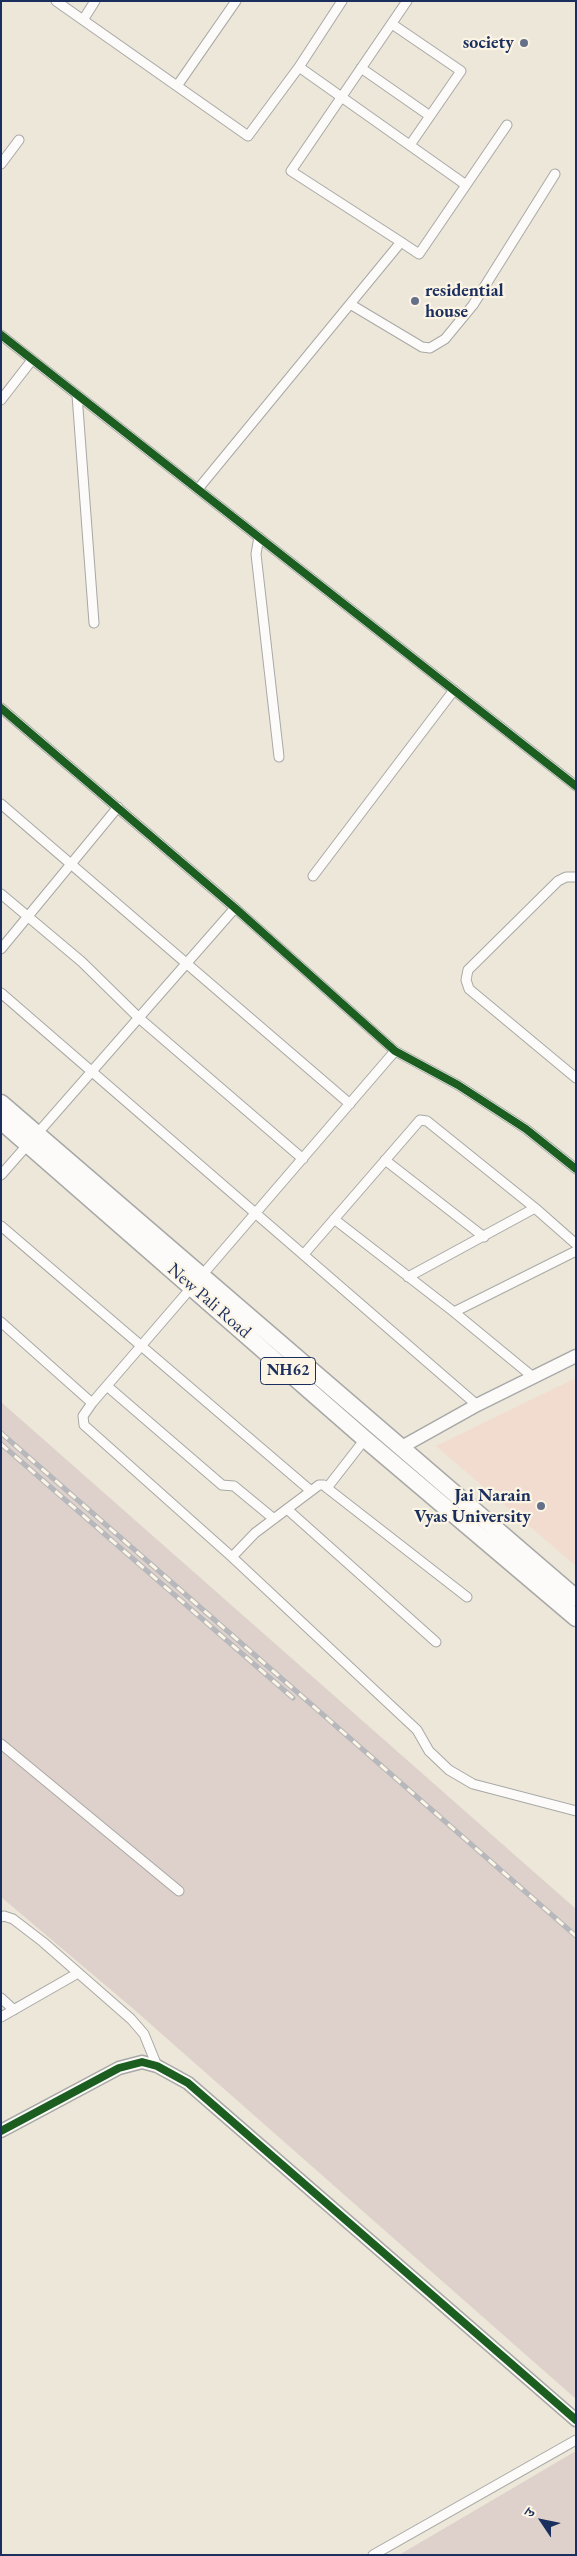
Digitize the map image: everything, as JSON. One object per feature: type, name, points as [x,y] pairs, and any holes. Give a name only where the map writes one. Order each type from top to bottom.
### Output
[{"type":"highway","name":"New Pali Road","points":[[1,1103],[32,1139],[198,1282],[400,1448],[576,1598]]},
{"type":"highway","name":"New Pali Road","points":[[1,1121],[32,1139]]},
{"type":"highway","name":"New Pali Road","points":[[198,1282],[365,1439],[576,1618]]},
{"type":"street","points":[[56,1],[248,136],[299,68],[342,1]]},
{"type":"street","points":[[83,20],[95,1]]},
{"type":"street","points":[[177,86],[236,1]]},
{"type":"street","points":[[407,1],[291,171],[420,254],[507,125]]},
{"type":"street","points":[[392,24],[461,72],[410,145]]},
{"type":"street","points":[[299,68],[466,186]]},
{"type":"street","points":[[361,68],[430,116]]},
{"type":"street","points":[[1,164],[19,140]]},
{"type":"street","points":[[350,304],[422,347],[430,348],[445,340],[473,306],[555,174]]},
{"type":"street","points":[[198,489],[401,242]]},
{"type":"street","points":[[1,335],[576,786]]},
{"type":"street","points":[[1,400],[32,360]]},
{"type":"street","points":[[77,394],[94,623]]},
{"type":"street","points":[[259,537],[256,554],[279,757]]},
{"type":"street","points":[[313,876],[454,690]]},
{"type":"street","points":[[1,708],[235,908],[396,1051],[458,1085],[526,1129],[576,1169]]},
{"type":"street","points":[[1,804],[350,1104]]},
{"type":"street","points":[[1,949],[118,807]]},
{"type":"street","points":[[576,877],[558,881],[468,970],[466,980],[468,989],[576,1078]]},
{"type":"street","points":[[1,894],[82,962],[138,1018],[303,1159]]},
{"type":"street","points":[[1,1175],[235,908]]},
{"type":"street","points":[[1,993],[477,1405]]},
{"type":"street","points":[[396,1051],[92,1403],[83,1416],[84,1425],[232,1557],[417,1730],[429,1751],[450,1770],[473,1784],[576,1812]]},
{"type":"street","points":[[304,1254],[414,1124],[420,1120],[427,1121],[535,1208],[576,1244]]},
{"type":"street","points":[[385,1160],[484,1237]]},
{"type":"street","points":[[408,1277],[535,1208]]},
{"type":"street","points":[[334,1219],[454,1312],[533,1377]]},
{"type":"street","points":[[1,1226],[140,1347],[311,1491]]},
{"type":"street","points":[[454,1312],[576,1251]]},
{"type":"street","points":[[1,1322],[92,1403]]},
{"type":"street","points":[[400,1448],[477,1405],[576,1356]]},
{"type":"street","points":[[107,1386],[222,1485],[234,1486],[274,1519]]},
{"type":"street","points":[[327,1488],[365,1439]]},
{"type":"street","points":[[232,1557],[256,1533],[321,1485],[467,1597]]},
{"type":"street","points":[[287,1510],[436,1642]]},
{"type":"street","points":[[1,1744],[179,1892]]},
{"type":"street","points":[[1,1917],[13,1919],[131,2019],[144,2034],[157,2066]]},
{"type":"street","points":[[1,2017],[78,1973]]},
{"type":"street","points":[[1,1998],[14,2010]]},
{"type":"street","points":[[1,2131],[119,2068],[142,2062],[157,2066],[188,2083],[576,2420]]},
{"type":"street","points":[[374,2555],[576,2440]]},
{"type":"shaded area","name":"Jai Narain Vyas University","points":[[576,1378],[576,1566],[436,1446]]},
{"type":"shaded area","points":[[1,1402],[576,1909],[576,2399],[130,2006],[1,1897]]},
{"type":"shaded area","points":[[576,2451],[576,2555],[399,2555]]},
{"type":"railway","points":[[1,1433],[576,1936]]},
{"type":"railway","points":[[1,1444],[293,1698]]},
{"type":"cycle path","points":[[1,335],[576,786]]},
{"type":"cycle path","points":[[1,708],[235,908],[395,1051],[458,1085],[526,1129],[576,1169]]},
{"type":"cycle path","points":[[1,2131],[119,2068],[142,2062],[157,2066],[188,2083],[576,2420]]},
{"type":"place","name":"society","points":[[524,43]]},
{"type":"place","name":"residential house","points":[[415,301]]},
{"type":"place","name":"Jai Narain Vyas University","points":[[541,1506]]}]
